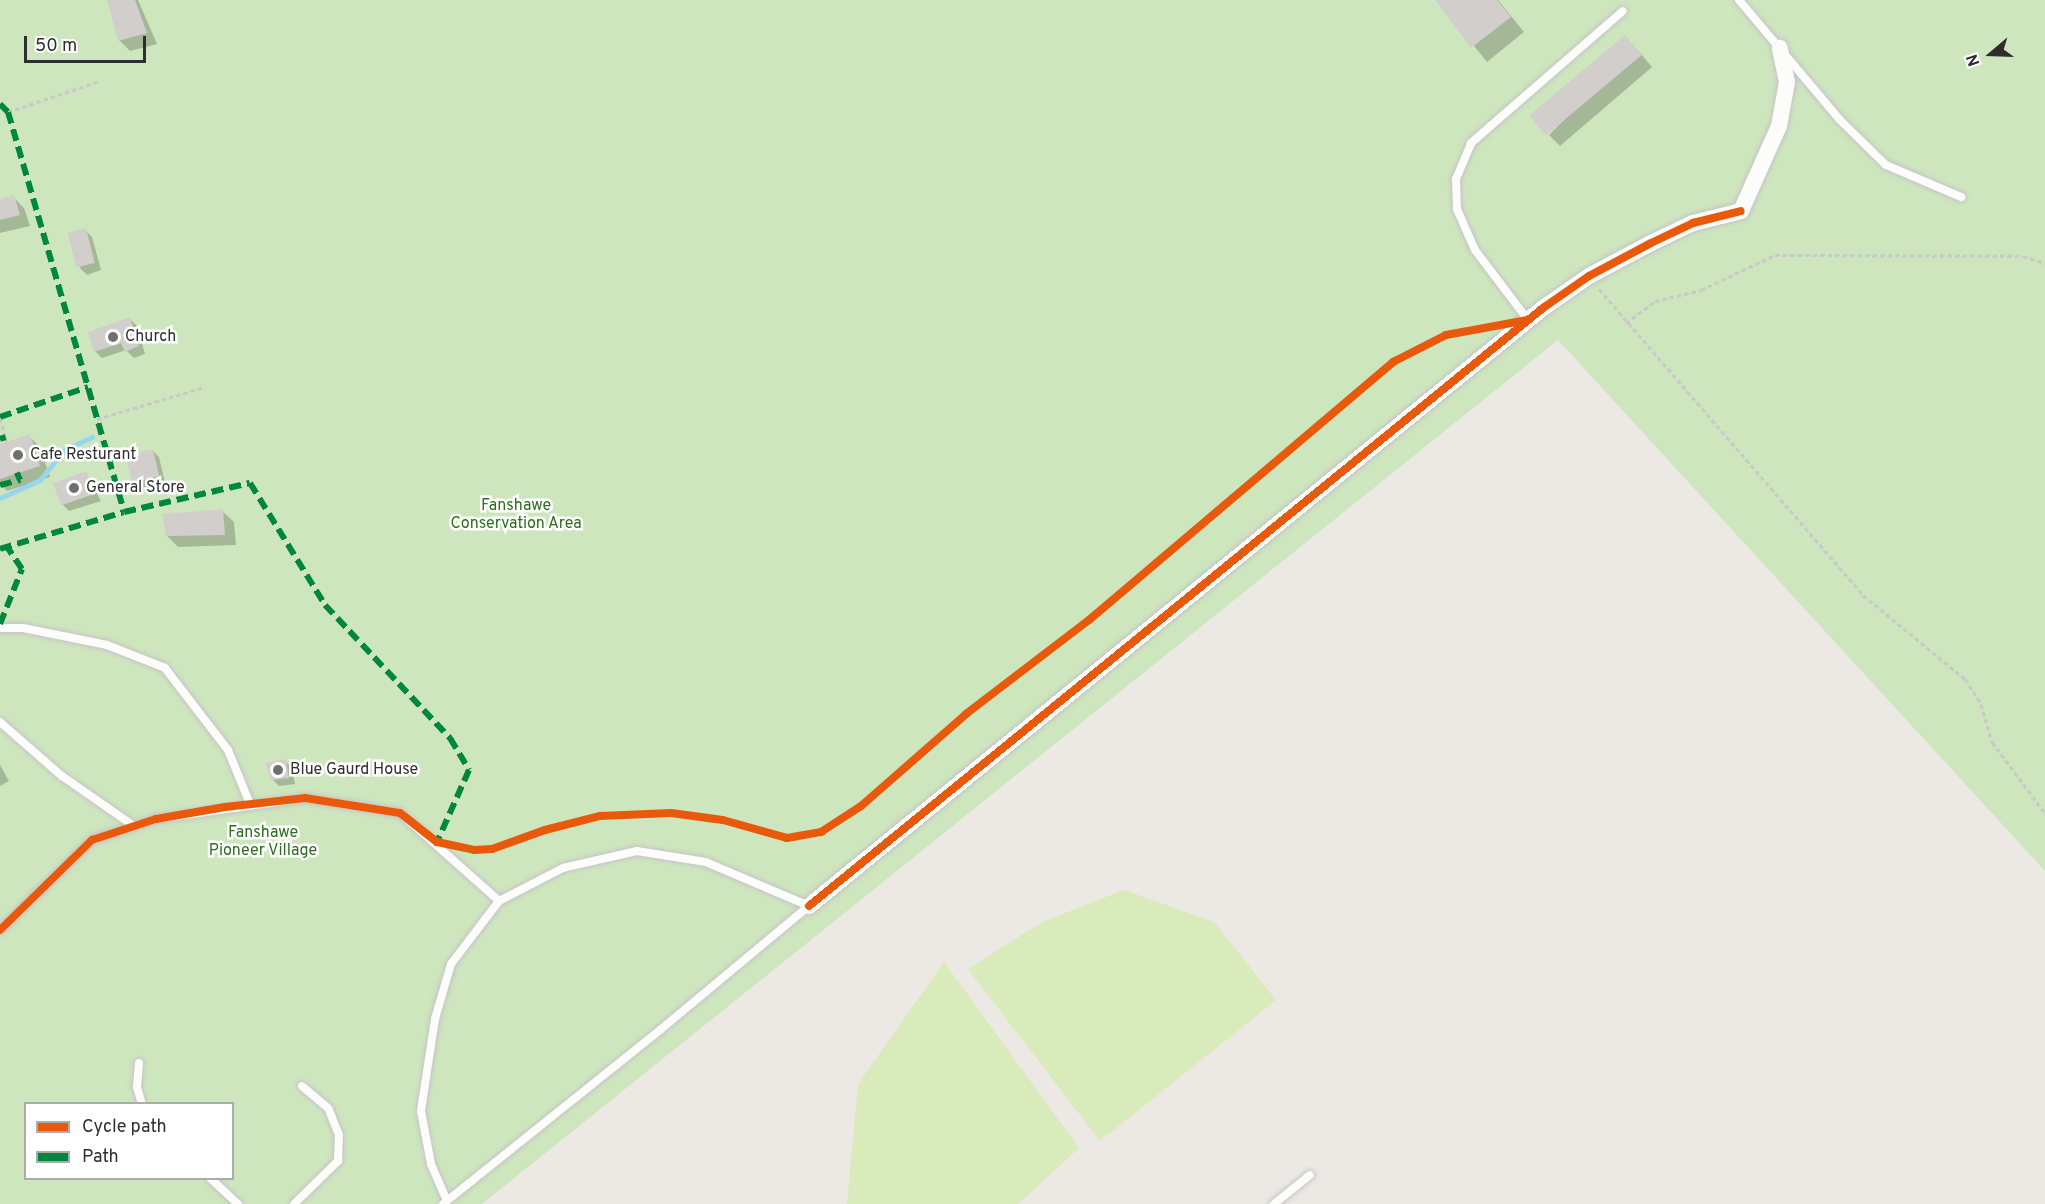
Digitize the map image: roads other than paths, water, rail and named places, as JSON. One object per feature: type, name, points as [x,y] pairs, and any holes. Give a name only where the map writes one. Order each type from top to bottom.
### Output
[{"type":"street","points":[[809,906],[1528,320],[1589,276],[1694,223],[1741,211],[1779,126],[1787,82],[1780,48]]},
{"type":"lane","points":[[1739,0],[1840,120],[1886,165],[1961,197]]},
{"type":"lane","points":[[1528,320],[1475,250],[1457,209],[1456,179],[1471,143],[1623,10]]},
{"type":"lane","points":[[0,628],[23,628],[107,645],[165,668],[228,750],[250,804]]},
{"type":"lane","points":[[0,722],[62,776],[134,826]]},
{"type":"lane","points":[[0,930],[92,840],[134,826],[250,804],[305,798],[400,813],[499,902]]},
{"type":"lane","points":[[637,851],[706,862],[809,906],[445,1202],[431,1164],[421,1111],[435,1020],[451,964],[499,902],[563,868],[637,851]]},
{"type":"lane","points":[[140,1063],[137,1087],[141,1102]]},
{"type":"lane","points":[[294,1204],[338,1161],[339,1135],[328,1108],[302,1086]]},
{"type":"lane","points":[[1274,1204],[1310,1174]]},
{"type":"lane","points":[[211,1180],[238,1204]]},
{"type":"waterway","points":[[0,498],[40,480],[64,450],[92,437]]},
{"type":"place","name":"Church","points":[[113,337]]},
{"type":"place","name":"Cafe Resturant","points":[[18,455]]},
{"type":"place","name":"General Store","points":[[74,488]]},
{"type":"place","name":"Blue Gaurd House","points":[[278,770]]},
{"type":"park label","name":"Fanshawe Conservation Area","points":[[516,515]]},
{"type":"park label","name":"Fanshawe Pioneer Village","points":[[263,842]]}]
